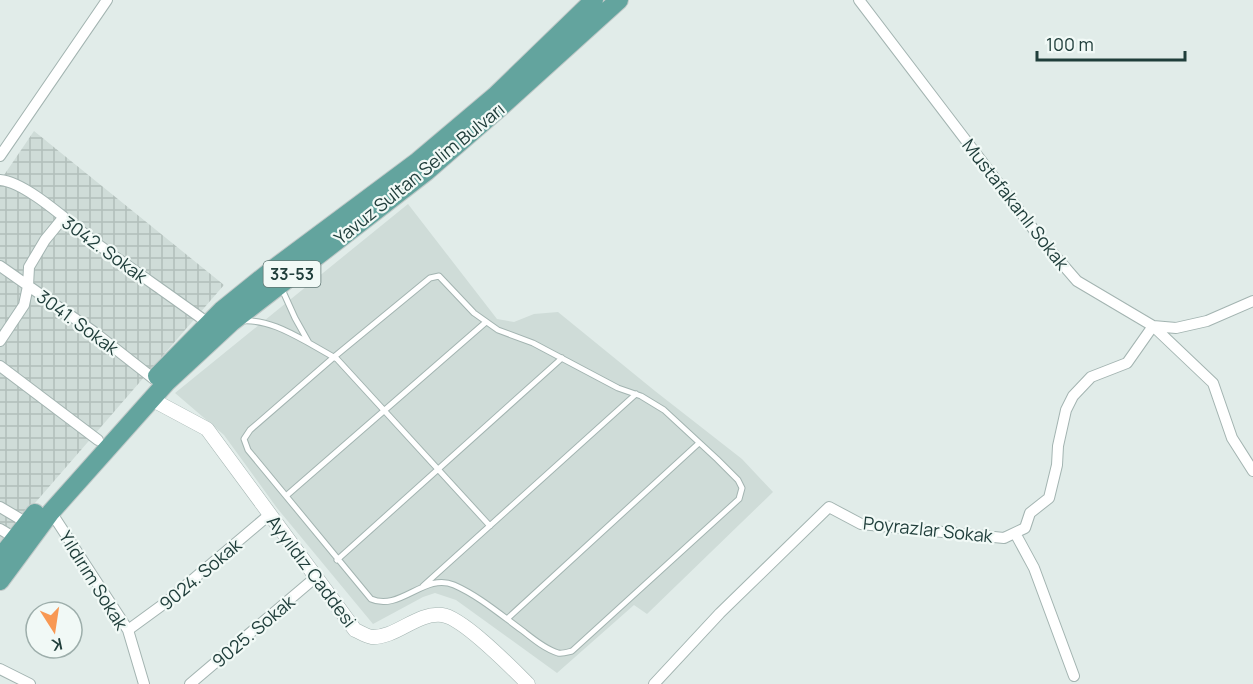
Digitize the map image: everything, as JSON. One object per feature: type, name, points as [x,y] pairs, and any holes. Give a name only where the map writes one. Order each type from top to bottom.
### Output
[{"type":"main road","name":"Yavuz Sultan Selim Bulvarı","points":[[0,558],[8,534],[27,523],[154,378],[208,323],[273,269],[418,161],[495,96],[594,0]]},
{"type":"main road","name":"Yavuz Sultan Selim Bulvarı","points":[[0,581],[51,512],[151,399],[232,322],[426,172],[619,0]]},
{"type":"street","points":[[0,156],[107,0]]},
{"type":"street","name":"Mustafakanlı Sokak","points":[[859,0],[1044,243],[1077,281],[1152,326],[1213,383],[1232,438],[1253,471]]},
{"type":"street","name":"3042. Sokak","points":[[0,180],[8,181],[30,193],[208,323]]},
{"type":"street","points":[[0,341],[24,305],[28,286],[28,267],[45,240],[63,218]]},
{"type":"street","name":"3041. Sokak","points":[[0,266],[94,332],[154,378]]},
{"type":"street","points":[[1152,326],[1176,328],[1207,321],[1253,301]]},
{"type":"street","name":"Poyrazlar Sokak","points":[[654,684],[720,613],[829,507],[861,524],[1004,538],[1025,528],[1029,513],[1049,498],[1066,410],[1073,396],[1090,377],[1127,363],[1152,326]]},
{"type":"street","points":[[0,366],[98,440]]},
{"type":"street","name":"Ayyıldız Caddesi","points":[[151,399],[207,429],[355,630],[370,637],[385,635],[432,615],[444,615],[466,627],[528,684]]},
{"type":"street","points":[[0,507],[27,523]]},
{"type":"street","name":"Yıldırım Sokak","points":[[51,512],[128,630],[144,684]]},
{"type":"street","name":"9024. Sokak","points":[[128,630],[165,603],[269,515]]},
{"type":"street","points":[[1015,533],[1034,568],[1074,676]]},
{"type":"street","name":"9025. Sokak","points":[[190,684],[316,577]]},
{"type":"street","points":[[0,669],[30,684]]},
{"type":"lane","points":[[439,276],[474,313],[486,322],[498,330],[533,343],[664,410],[738,480],[742,488],[739,499],[572,651],[560,653],[540,644],[473,594],[451,583],[434,583],[395,600],[380,603],[371,599],[248,450],[244,439],[250,430],[334,357],[430,278],[439,276]]},
{"type":"lane","points":[[280,283],[309,343]]},
{"type":"lane","points":[[232,322],[253,320],[286,330],[334,357],[490,526]]},
{"type":"lane","points":[[286,496],[486,322]]},
{"type":"lane","points":[[337,560],[562,358]]},
{"type":"lane","points":[[422,587],[636,394]]},
{"type":"lane","points":[[507,620],[699,443]]},
{"type":"shaded area","points":[[34,131],[224,285],[35,503],[0,547],[0,181]]},
{"type":"shaded area","points":[[408,204],[497,319],[514,322],[534,314],[558,312],[742,459],[773,492],[647,614],[634,605],[557,673],[456,600],[435,593],[373,624],[277,508],[224,435],[175,393]]}]
